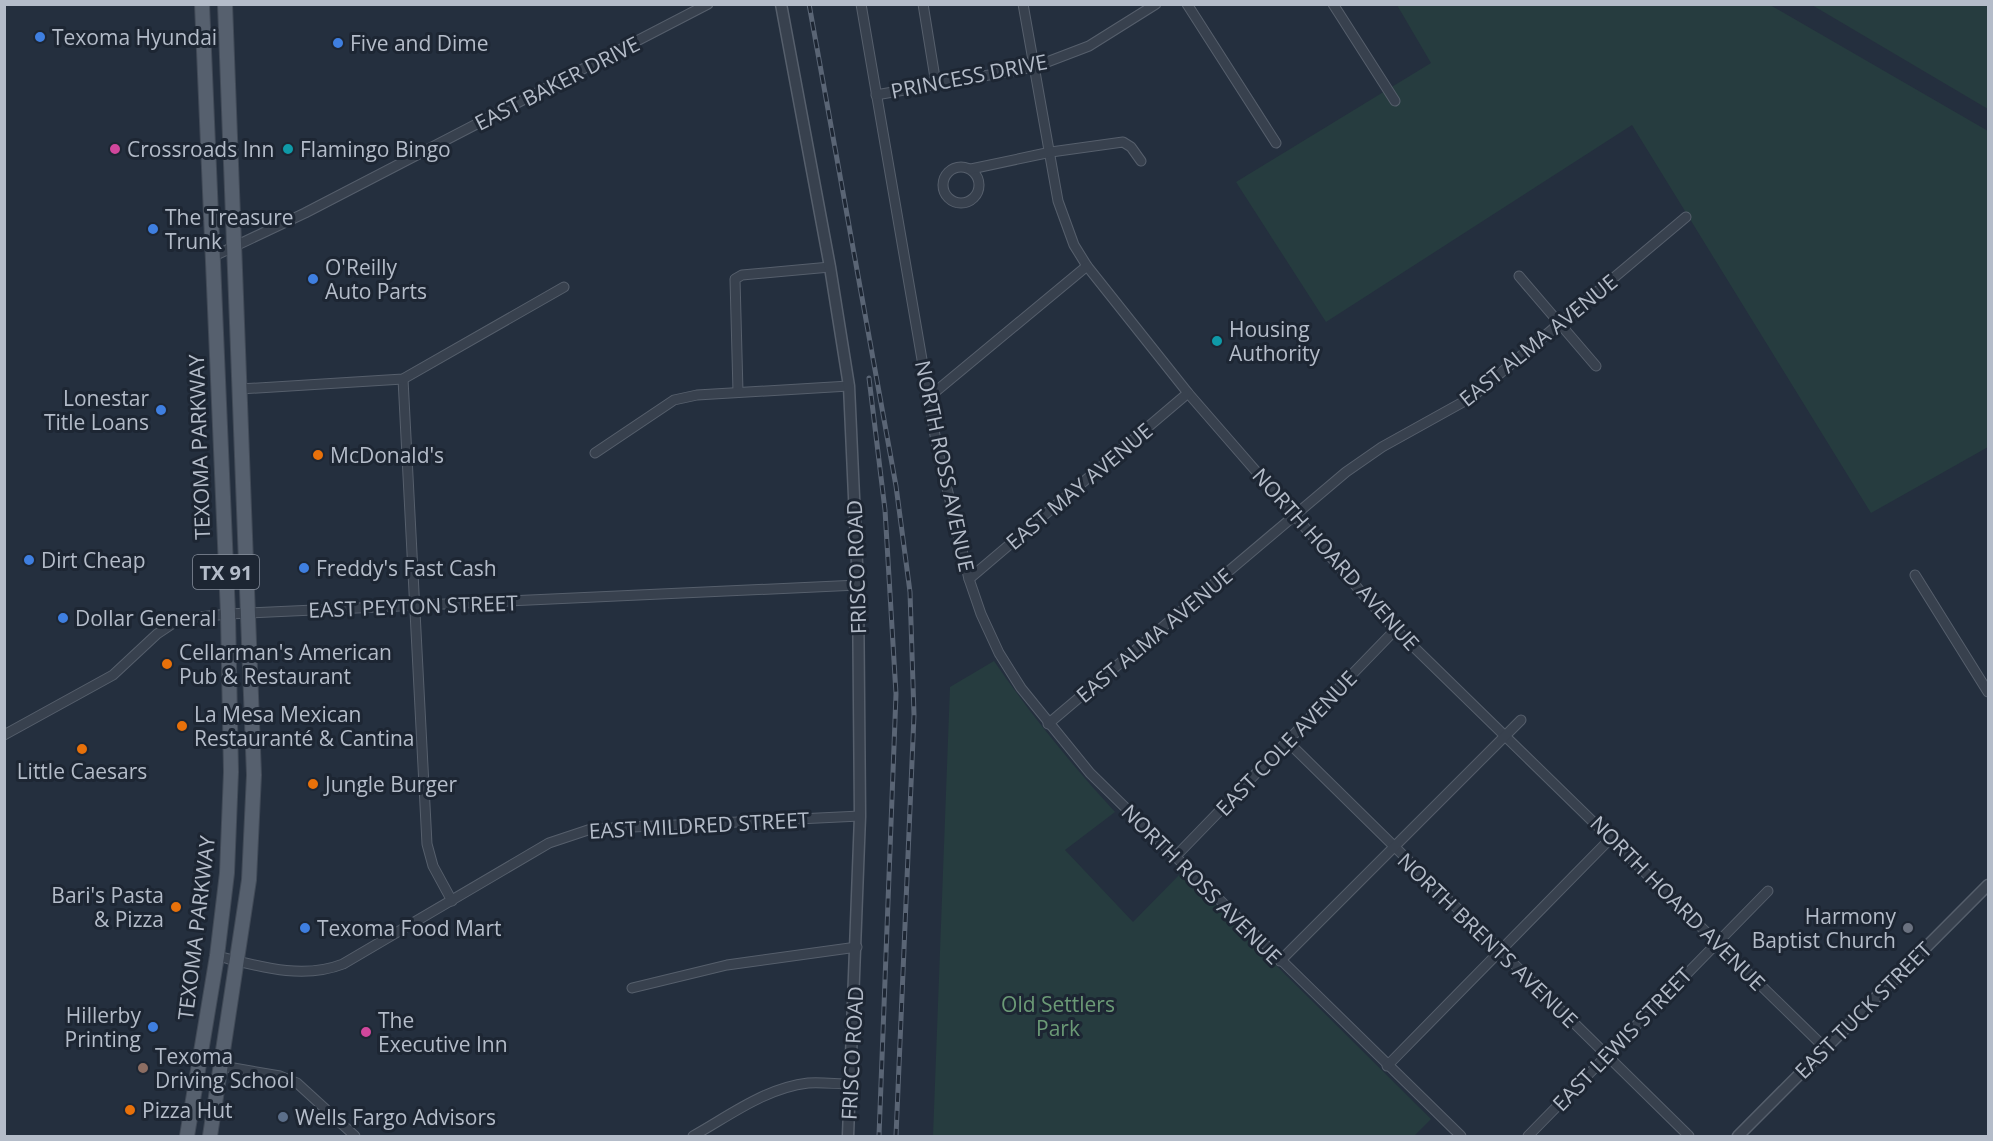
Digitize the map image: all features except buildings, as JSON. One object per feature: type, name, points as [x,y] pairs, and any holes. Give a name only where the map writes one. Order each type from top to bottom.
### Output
[{"type":"main road","name":"TEXOMA PARKWAY","points":[[187,1137],[217,957],[227,873],[231,772],[228,614],[202,4]]},
{"type":"main road","name":"TEXOMA PARKWAY","points":[[210,1137],[249,880],[253,800],[249,613],[225,4]]},
{"type":"street","name":"EAST BAKER DRIVE","points":[[212,257],[234,248],[708,4]]},
{"type":"street","name":"FRISCO ROAD","points":[[781,4],[830,267],[849,386],[858,585],[860,816],[857,947],[848,1137]]},
{"type":"street","name":"NORTH ROSS AVENUE","points":[[861,4],[937,447],[969,579],[981,614],[999,653],[1048,724],[1090,773],[1461,1137]]},
{"type":"street","points":[[923,4],[936,84]]},
{"type":"street","name":"NORTH HOARD AVENUE","points":[[1023,4],[1058,201],[1074,245],[1087,266],[1188,393],[1396,629],[1612,837],[1824,1047]]},
{"type":"street","name":"PRINCESS DRIVE","points":[[876,95],[1034,67],[1089,46],[1156,4]]},
{"type":"street","points":[[1187,4],[1276,143]]},
{"type":"street","points":[[1333,4],[1395,101]]},
{"type":"street","points":[[971,169],[979,179],[978,192],[975,197],[964,203],[951,200],[944,191],[946,175],[960,166],[971,169],[1051,152],[1123,142],[1131,147],[1141,161]]},
{"type":"street","name":"EAST ALMA AVENUE","points":[[1048,724],[1346,472],[1382,447],[1472,397],[1686,217]]},
{"type":"street","points":[[929,397],[1087,266]]},
{"type":"street","points":[[738,393],[735,279],[742,275],[830,267]]},
{"type":"street","points":[[1520,276],[1596,366]]},
{"type":"street","points":[[240,389],[403,379],[564,287]]},
{"type":"street","points":[[403,379],[417,606],[427,844],[433,866],[452,901]]},
{"type":"street","points":[[595,453],[674,400],[697,395],[849,386]]},
{"type":"street","name":"EAST MAY AVENUE","points":[[969,579],[1188,393]]},
{"type":"street","points":[[1915,575],[1989,692]]},
{"type":"street","name":"EAST PEYTON STREET","points":[[4,735],[113,675],[157,634],[175,622],[189,618],[228,614],[858,585]]},
{"type":"street","name":"EAST COLE AVENUE","points":[[1175,857],[1396,629]]},
{"type":"street","points":[[1280,961],[1521,720]]},
{"type":"street","name":"NORTH BRENTS AVENUE","points":[[1288,742],[1689,1137]]},
{"type":"street","name":"EAST MILDRED STREET","points":[[217,957],[303,973],[323,971],[343,964],[549,843],[591,829],[860,816]]},
{"type":"street","points":[[1387,1066],[1612,837]]},
{"type":"street","name":"EAST TUCK STREET","points":[[1738,1137],[1824,1047],[1989,885]]},
{"type":"street","name":"EAST LEWIS STREET","points":[[1528,1137],[1768,891]]},
{"type":"street","points":[[632,987],[727,965],[857,947]]},
{"type":"street","points":[[222,1066],[280,1076],[297,1083],[354,1137]]},
{"type":"street","points":[[693,1137],[763,1096],[788,1087],[809,1083],[850,1084]]},
{"type":"green space","points":[[1397,5],[1770,5],[1988,131],[1988,447],[1871,513],[1632,125],[1326,322],[1236,182],[1431,63]]},
{"type":"green space","points":[[1812,5],[1988,5],[1988,109]]},
{"type":"green space","name":"Old Settlers Park","points":[[994,661],[1052,739],[1115,812],[1065,850],[1133,922],[1182,872],[1431,1119],[1414,1136],[933,1136],[950,687]]},
{"type":"railway","points":[[809,4],[896,486],[910,592],[914,715],[896,1136]]},
{"type":"railway","points":[[869,378],[885,510],[896,694],[879,1136]]},
{"type":"place","name":"Texoma Hyundai","points":[[40,37]]},
{"type":"place","name":"Five and Dime","points":[[338,43]]},
{"type":"place","name":"Crossroads Inn","points":[[115,149]]},
{"type":"place","name":"Flamingo Bingo","points":[[288,149]]},
{"type":"place","name":"The Treasure Trunk","points":[[153,229]]},
{"type":"place","name":"O'Reilly Auto Parts","points":[[313,279]]},
{"type":"place","name":"Housing Authority","points":[[1217,341]]},
{"type":"place","name":"Lonestar Title Loans","points":[[161,410]]},
{"type":"place","name":"McDonald's","points":[[318,455]]},
{"type":"place","name":"Dirt Cheap","points":[[29,560]]},
{"type":"place","name":"Freddy's Fast Cash","points":[[304,568]]},
{"type":"place","name":"Dollar General","points":[[63,618]]},
{"type":"place","name":"Cellarman's American Pub & Restaurant","points":[[167,664]]},
{"type":"place","name":"La Mesa Mexican Restauranté & Cantina","points":[[182,726]]},
{"type":"place","name":"Little Caesars","points":[[82,749]]},
{"type":"place","name":"Jungle Burger","points":[[313,784]]},
{"type":"place","name":"Bari's Pasta & Pizza","points":[[176,907]]},
{"type":"place","name":"Texoma Food Mart","points":[[305,928]]},
{"type":"place","name":"Harmony Baptist Church","points":[[1908,928]]},
{"type":"place","name":"Hillerby Printing","points":[[153,1027]]},
{"type":"place","name":"The Executive Inn","points":[[366,1032]]},
{"type":"place","name":"Texoma Driving School","points":[[143,1068]]},
{"type":"place","name":"Pizza Hut","points":[[130,1110]]},
{"type":"place","name":"Wells Fargo Advisors","points":[[283,1117]]}]
